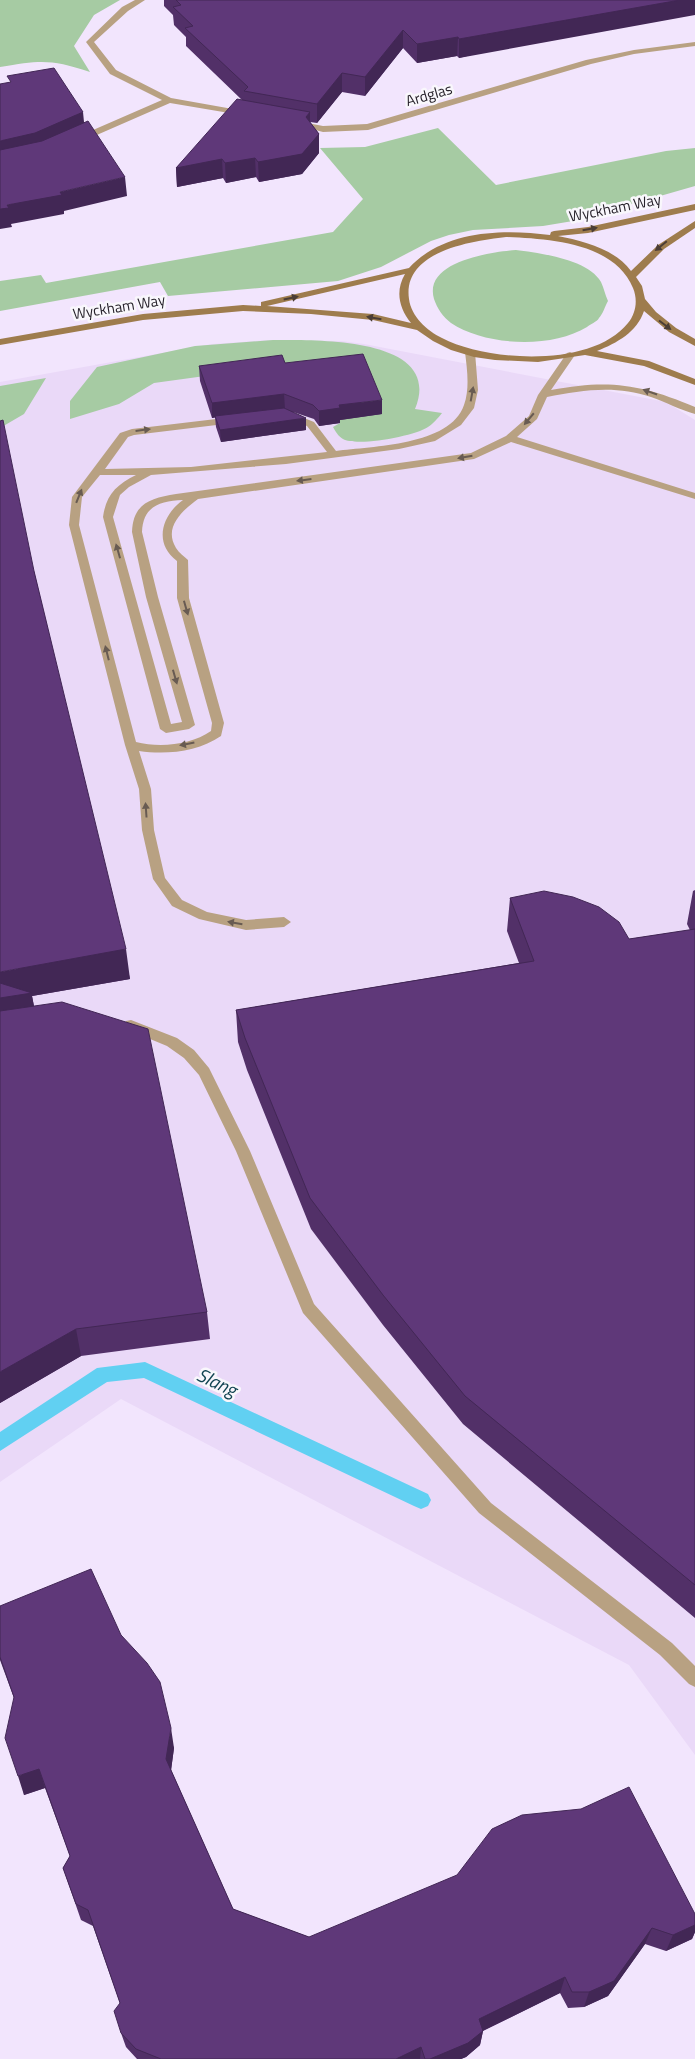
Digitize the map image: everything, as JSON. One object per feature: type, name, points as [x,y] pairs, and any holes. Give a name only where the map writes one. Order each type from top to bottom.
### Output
[{"type":"main road","name":"Wyckham Way","points":[[541,235],[588,230],[695,207]]},
{"type":"main road","points":[[632,276],[652,253],[695,224]]},
{"type":"main road","points":[[506,234],[541,235],[576,243],[605,254],[632,276],[639,288],[641,300],[638,314],[630,326],[618,337],[585,352],[520,360],[470,352],[438,339],[422,328],[408,313],[403,301],[403,285],[411,270],[419,261],[443,247],[473,238],[506,234]]},
{"type":"main road","name":"Wyckham Way","points":[[243,308],[411,270]]},
{"type":"main road","points":[[641,300],[652,315],[670,329],[695,343]]},
{"type":"main road","name":"Wyckham Way","points":[[0,342],[142,316],[243,308],[311,311],[373,317],[422,328]]},
{"type":"main road","points":[[585,352],[646,362],[695,382]]},
{"type":"street","points":[[141,0],[125,9],[90,42],[113,72],[169,100],[256,116]]},
{"type":"street","name":"Ardglas","points":[[284,122],[323,129],[368,127],[589,62],[634,52],[695,44]]},
{"type":"street","points":[[68,144],[169,100]]},
{"type":"street","points":[[97,472],[147,474],[332,454],[428,440],[458,422],[469,406],[474,391],[470,352]]},
{"type":"street","points":[[147,474],[117,490],[111,498],[108,517],[166,729],[189,725],[152,597],[136,526],[141,513],[150,503],[170,496],[195,496],[474,456],[510,438],[533,417],[543,395],[570,355]]},
{"type":"street","points":[[276,415],[286,414],[306,420],[315,427],[332,454]]},
{"type":"street","points":[[247,418],[132,432],[124,435],[76,497],[74,525],[131,745],[145,788],[148,830],[159,879],[177,903],[190,910],[219,920],[246,925],[284,922]]},
{"type":"street","points":[[510,438],[695,496]]},
{"type":"street","points":[[131,745],[158,750],[210,740],[217,733],[218,723],[183,598],[182,560],[173,555],[167,542],[168,524],[176,511],[195,496]]},
{"type":"street","points":[[113,1022],[138,1027],[172,1042],[189,1054],[204,1072],[243,1151],[308,1308],[485,1508],[666,1649],[695,1678]]},
{"type":"lane","points":[[543,395],[602,384],[625,386],[659,395],[695,411]]},
{"type":"shaded area","points":[[270,340],[341,341],[364,344],[666,402],[695,420],[695,1755],[629,1665],[121,1399],[0,1482],[0,382],[212,344]]},
{"type":"green space","points":[[0,0],[120,0],[94,15],[74,46],[90,72],[46,62],[0,67]]},
{"type":"green space","points":[[438,128],[496,185],[666,151],[695,148],[695,186],[573,221],[543,226],[473,230],[449,235],[431,241],[381,267],[338,281],[168,296],[160,282],[0,311],[0,281],[41,275],[46,283],[333,232],[363,199],[320,148],[365,147]]},
{"type":"green space","points":[[516,250],[562,258],[595,274],[601,282],[608,301],[602,314],[587,327],[572,334],[555,339],[519,342],[500,340],[465,331],[445,318],[434,299],[433,286],[439,276],[449,267],[462,261],[477,256]]},
{"type":"green space","points":[[273,340],[344,343],[371,347],[394,355],[411,367],[419,385],[415,409],[442,413],[430,426],[411,434],[360,442],[343,439],[333,427],[340,423],[339,420],[292,364],[154,383],[119,404],[70,419],[70,401],[97,367],[195,346]]},
{"type":"green space","points":[[46,378],[24,414],[0,428],[0,386]]},
{"type":"building","points":[[176,0],[680,0],[459,39],[458,37],[417,44],[403,30],[365,77],[342,73],[317,104],[244,91],[248,87],[185,28],[193,26],[173,7],[181,5]]},
{"type":"building","points":[[54,68],[83,112],[35,133],[0,141],[0,84],[11,82],[7,76]]},
{"type":"building","points":[[237,99],[310,112],[306,117],[319,134],[302,154],[258,162],[255,158],[225,163],[222,159],[176,168]]},
{"type":"building","points":[[88,121],[125,177],[60,192],[62,195],[7,205],[9,208],[0,209],[0,150],[42,141]]},
{"type":"building","points":[[363,354],[382,400],[339,405],[340,408],[319,411],[313,405],[284,394],[212,403],[199,366],[282,355],[285,363]]},
{"type":"building","points":[[284,408],[306,418],[220,430],[215,416]]},
{"type":"building","points":[[3,420],[34,571],[126,949],[0,972],[0,421]]},
{"type":"building","points":[[544,891],[573,897],[599,907],[619,922],[629,939],[695,929],[695,1585],[465,1396],[383,1295],[310,1198],[245,1038],[236,1010],[534,961],[510,898]]},
{"type":"building","points":[[0,983],[32,993],[0,998]]},
{"type":"building","points":[[62,1002],[148,1029],[207,1312],[76,1329],[0,1372],[0,1011]]},
{"type":"building","points":[[91,1569],[121,1635],[147,1663],[160,1682],[171,1728],[166,1759],[233,1909],[309,1937],[457,1875],[492,1829],[522,1815],[581,1809],[629,1787],[695,1914],[695,1925],[673,1935],[652,1928],[614,1981],[589,1992],[572,1992],[565,1977],[479,2019],[483,2031],[468,2043],[430,2059],[425,2059],[421,2047],[396,2059],[161,2059],[136,2049],[121,2033],[114,2011],[120,2003],[88,1910],[76,1904],[63,1868],[70,1856],[39,1769],[18,1776],[5,1738],[14,1697],[0,1657],[0,1606]]},
{"type":"waterway","name":"Slang","points":[[0,1442],[104,1374],[145,1370],[421,1500]]}]
